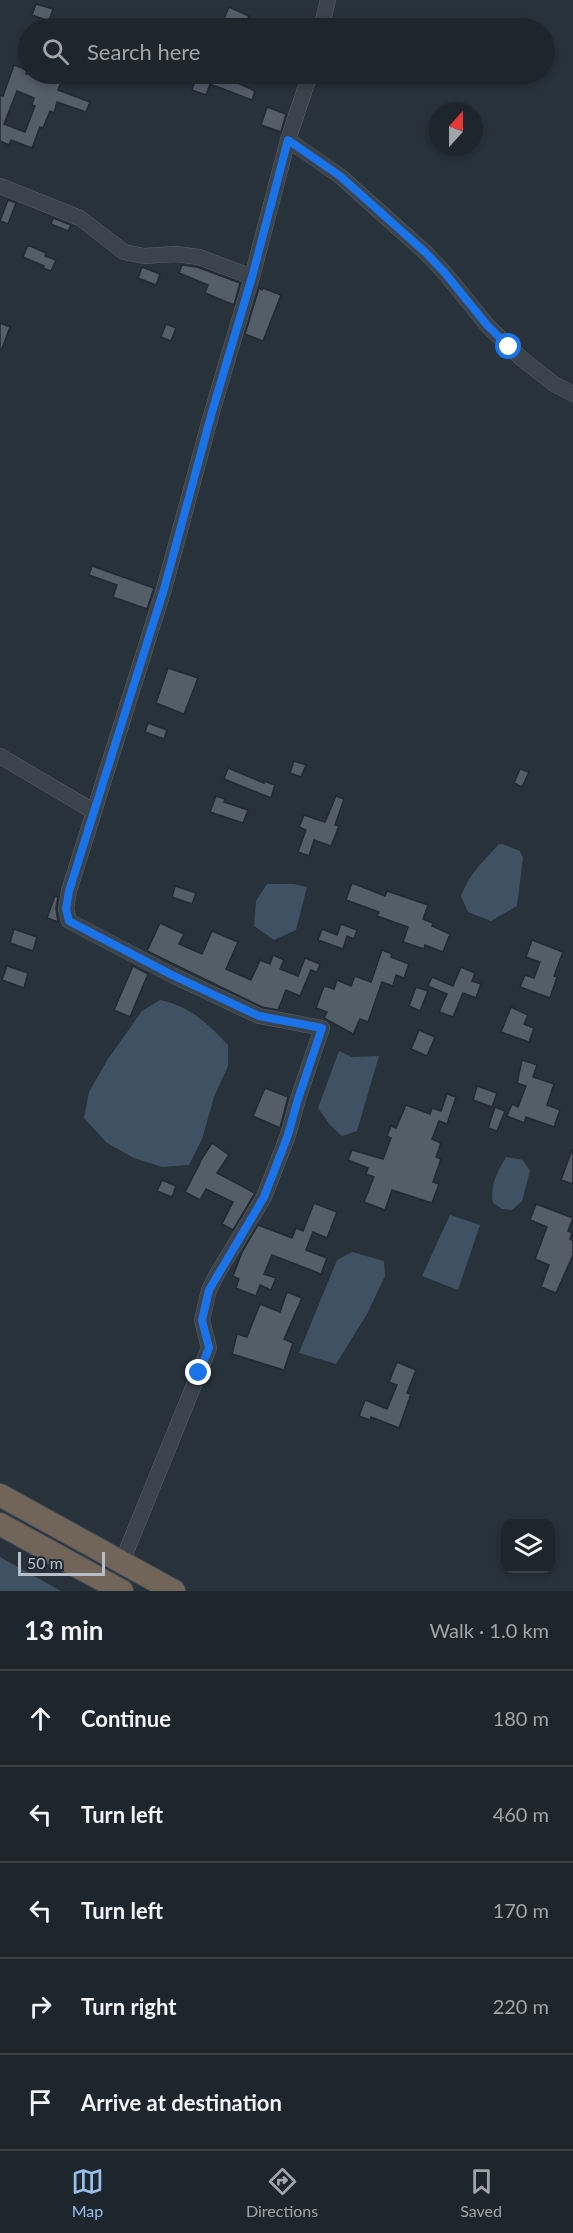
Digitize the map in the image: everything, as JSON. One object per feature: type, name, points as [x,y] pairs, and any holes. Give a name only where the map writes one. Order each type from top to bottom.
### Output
[{"type":"highway","points":[[0,1495],[174,1591]]},
{"type":"highway","points":[[0,1524],[122,1591]]},
{"type":"street","points":[[324,18],[328,0]]},
{"type":"street","points":[[122,1562],[209,1348],[202,1320],[209,1290],[264,1197],[288,1135],[322,1028],[259,1016],[153,966],[69,921],[66,909],[69,891],[93,811],[164,589],[288,140],[307,84]]},
{"type":"street","points":[[288,140],[340,176],[426,253],[487,325],[522,359],[554,384],[573,394]]},
{"type":"street","points":[[0,186],[80,218],[124,252],[144,256],[177,254],[199,257],[252,277]]},
{"type":"street","points":[[0,756],[93,811]]},
{"type":"water","points":[[502,844],[520,851],[523,858],[517,906],[491,921],[468,912],[461,896],[477,869],[498,845]]},
{"type":"water","points":[[267,884],[294,884],[307,887],[296,930],[274,940],[254,926],[256,901]]},
{"type":"water","points":[[160,1000],[181,1007],[197,1016],[228,1045],[228,1066],[214,1097],[202,1139],[189,1165],[162,1167],[134,1158],[107,1143],[84,1118],[89,1092],[108,1059],[142,1011]]},
{"type":"water","points":[[339,1051],[352,1057],[379,1056],[357,1131],[342,1136],[330,1125],[318,1108]]},
{"type":"water","points":[[506,1157],[523,1160],[530,1171],[522,1201],[512,1210],[502,1209],[493,1203],[492,1196],[493,1184]]},
{"type":"water","points":[[450,1215],[480,1225],[458,1290],[422,1276]]},
{"type":"water","points":[[352,1252],[384,1261],[385,1276],[367,1314],[336,1364],[299,1353],[337,1260]]},
{"type":"water","points":[[0,1557],[61,1591],[0,1591]]},
{"type":"building","points":[[36,4],[53,9],[50,18],[32,15]]},
{"type":"building","points":[[229,7],[249,16],[248,18],[224,18]]},
{"type":"building","points":[[14,65],[18,66],[18,84],[60,84],[58,90],[90,102],[86,112],[57,102],[54,113],[50,111],[43,128],[40,127],[32,148],[11,140],[9,145],[0,141],[0,95],[3,96]],"holes":[[[17,91],[34,98],[32,105],[35,106],[25,132],[4,124]]]},
{"type":"building","points":[[194,84],[210,84],[206,95],[192,90]]},
{"type":"building","points":[[210,84],[240,84],[255,91],[252,100]]},
{"type":"building","points":[[267,107],[286,114],[281,132],[261,125]]},
{"type":"building","points":[[8,200],[16,203],[8,224],[0,221]]},
{"type":"building","points":[[53,218],[71,225],[68,231],[51,224]]},
{"type":"building","points":[[28,245],[56,260],[51,271],[23,257]]},
{"type":"building","points":[[182,265],[197,267],[240,283],[234,305],[205,293],[208,285],[179,273]]},
{"type":"building","points":[[142,267],[160,274],[156,285],[138,278]]},
{"type":"building","points":[[259,288],[281,295],[263,341],[245,334]]},
{"type":"building","points":[[0,323],[10,327],[1,351],[0,351]]},
{"type":"building","points":[[166,324],[176,328],[171,341],[161,337]]},
{"type":"building","points":[[92,566],[154,588],[147,609],[113,597],[117,585],[89,575]]},
{"type":"building","points":[[168,668],[198,678],[184,714],[156,703]]},
{"type":"building","points":[[148,723],[167,730],[164,739],[145,732]]},
{"type":"building","points":[[294,761],[306,765],[301,777],[290,773]]},
{"type":"building","points":[[228,768],[264,783],[264,781],[275,785],[271,798],[224,779]]},
{"type":"building","points":[[520,769],[529,772],[522,787],[514,783]]},
{"type":"building","points":[[216,796],[225,799],[224,802],[248,810],[243,823],[210,812]]},
{"type":"building","points":[[336,796],[344,799],[335,825],[339,826],[331,846],[314,840],[309,856],[298,852],[306,830],[299,827],[304,815],[325,822]]},
{"type":"building","points":[[352,883],[385,896],[387,891],[428,905],[423,919],[450,934],[443,952],[425,945],[424,949],[403,942],[408,927],[377,916],[379,912],[346,900]]},
{"type":"building","points":[[175,886],[196,893],[192,904],[172,897]]},
{"type":"building","points":[[55,896],[58,897],[56,908],[58,922],[47,918]]},
{"type":"building","points":[[160,923],[184,934],[179,944],[202,954],[212,931],[238,942],[226,969],[251,980],[260,960],[270,964],[273,955],[284,960],[280,969],[298,976],[305,958],[320,964],[317,972],[311,970],[300,996],[286,990],[278,1010],[262,1007],[147,951]]},
{"type":"building","points":[[341,924],[357,930],[354,939],[347,936],[343,949],[318,940],[322,929],[337,935]]},
{"type":"building","points":[[14,929],[37,937],[33,951],[10,943]]},
{"type":"building","points":[[532,940],[563,952],[554,976],[557,977],[550,998],[520,987],[525,975],[534,978],[540,962],[526,957]]},
{"type":"building","points":[[382,950],[392,954],[391,957],[409,964],[404,978],[396,975],[393,986],[382,982],[368,1022],[360,1019],[353,1034],[324,1018],[327,1012],[316,1008],[324,986],[334,989],[337,980],[351,986],[355,976],[371,982]]},
{"type":"building","points":[[7,966],[28,973],[24,988],[2,980]]},
{"type":"building","points":[[133,966],[148,974],[130,1017],[114,1010]]},
{"type":"building","points":[[461,967],[475,973],[472,981],[481,984],[476,998],[463,993],[453,1017],[439,1012],[447,994],[428,986],[432,977],[453,986]]},
{"type":"building","points":[[416,987],[428,991],[420,1011],[409,1006]]},
{"type":"building","points":[[511,1007],[528,1015],[524,1024],[534,1028],[529,1042],[501,1032]]},
{"type":"building","points":[[419,1030],[435,1037],[427,1056],[411,1049]]},
{"type":"building","points":[[522,1060],[537,1065],[533,1077],[554,1084],[547,1105],[560,1110],[554,1127],[526,1117],[524,1123],[507,1116],[512,1104],[518,1107],[526,1086],[517,1083]]},
{"type":"building","points":[[477,1086],[497,1093],[492,1107],[473,1100]]},
{"type":"building","points":[[265,1088],[288,1097],[280,1128],[253,1116]]},
{"type":"building","points":[[447,1094],[456,1097],[447,1124],[439,1121],[432,1139],[441,1143],[436,1157],[441,1159],[433,1182],[439,1184],[432,1203],[392,1190],[385,1210],[364,1202],[374,1177],[366,1174],[368,1168],[348,1160],[352,1150],[383,1159],[391,1138],[387,1136],[391,1126],[396,1128],[406,1105],[430,1114],[432,1108],[441,1111]]},
{"type":"building","points":[[495,1107],[505,1111],[497,1131],[488,1128]]},
{"type":"building","points":[[212,1143],[229,1155],[217,1173],[255,1193],[233,1230],[222,1224],[233,1202],[206,1189],[200,1200],[185,1192]]},
{"type":"building","points":[[573,1150],[573,1184],[561,1180]]},
{"type":"building","points":[[162,1180],[176,1186],[172,1197],[157,1191]]},
{"type":"building","points":[[314,1203],[337,1212],[327,1238],[313,1232],[306,1250],[327,1258],[321,1274],[272,1255],[264,1274],[276,1278],[271,1290],[260,1285],[256,1296],[236,1288],[239,1279],[233,1276],[242,1252],[258,1225],[292,1238],[296,1228],[303,1231]]},
{"type":"building","points":[[536,1204],[573,1218],[568,1231],[572,1233],[570,1239],[573,1241],[573,1255],[556,1293],[541,1287],[549,1265],[535,1259],[547,1227],[530,1220]]},
{"type":"building","points":[[287,1292],[302,1298],[284,1339],[293,1343],[284,1370],[232,1354],[237,1334],[247,1337],[260,1304],[280,1312]]},
{"type":"building","points":[[397,1362],[416,1370],[407,1393],[411,1394],[399,1428],[371,1417],[370,1420],[359,1416],[365,1400],[387,1409],[397,1385],[389,1382]]},
{"type":"route","points":[[199,1373],[209,1348],[202,1320],[209,1290],[264,1197],[288,1135],[322,1028],[259,1016],[224,1000],[69,921],[66,909],[69,891],[111,753],[164,589],[288,140],[340,176],[426,253],[444,272],[470,307],[509,347]]}]
